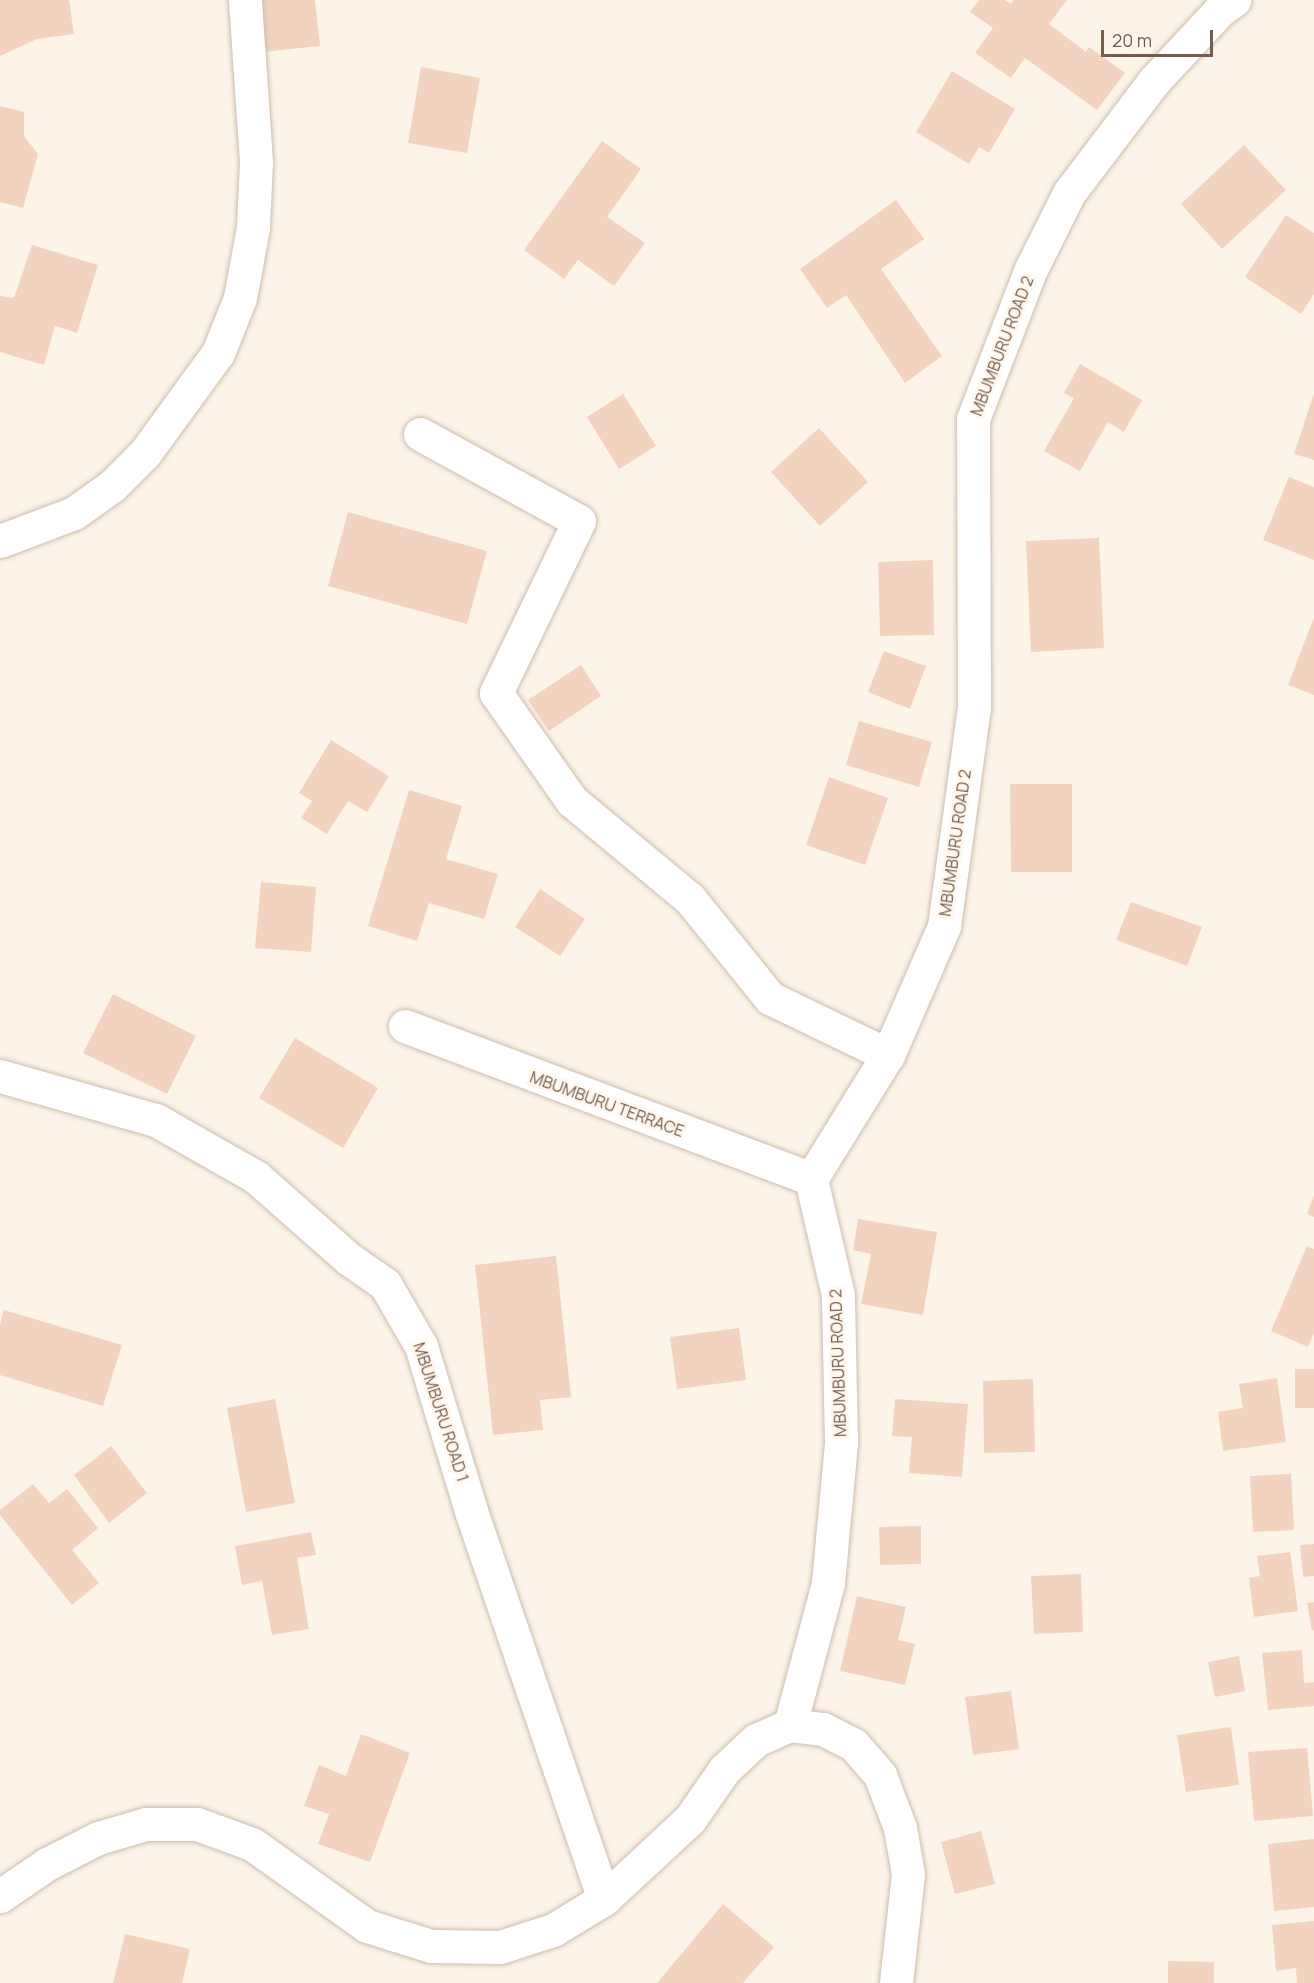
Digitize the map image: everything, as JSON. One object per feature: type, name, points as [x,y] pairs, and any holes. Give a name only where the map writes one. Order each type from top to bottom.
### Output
[{"type":"street","points":[[0,541],[74,513],[112,486],[181,409],[218,353],[240,298],[253,227],[256,162],[245,0]]},
{"type":"street","name":"MBUMBURU ROAD 2","points":[[790,1725],[828,1583],[841,1442],[838,1295],[811,1179],[888,1055],[944,926],[974,706],[973,419],[1030,271],[1070,193],[1154,81],[1219,11],[1234,0]]},
{"type":"street","points":[[420,434],[579,521],[496,693],[572,801],[690,899],[770,998],[888,1055]]},
{"type":"street","name":"MBUMBURU TERRACE","points":[[405,1026],[811,1179]]},
{"type":"street","name":"MBUMBURU ROAD 1","points":[[0,1076],[156,1120],[256,1177],[349,1259],[385,1284],[421,1346],[471,1511],[604,1899]]},
{"type":"street","points":[[0,1896],[47,1864],[98,1838],[156,1824],[196,1824],[252,1844],[367,1926],[431,1946],[500,1947],[553,1930],[604,1899],[690,1819],[724,1770],[756,1740],[790,1725],[823,1730],[854,1746],[880,1775],[900,1828],[908,1874],[896,1983]]},
{"type":"building","points":[[0,0],[69,0],[74,34],[37,39],[0,56]]},
{"type":"building","points":[[258,0],[315,0],[320,46],[263,52]]},
{"type":"building","points":[[979,0],[1005,0],[1011,4],[1014,0],[1067,0],[1049,24],[1086,52],[1089,47],[1125,73],[1097,110],[1025,58],[1011,78],[975,53],[993,28],[970,12]]},
{"type":"building","points":[[421,67],[480,78],[467,153],[408,143]]},
{"type":"building","points":[[952,71],[1015,109],[989,153],[979,147],[969,164],[916,132]]},
{"type":"building","points":[[0,106],[24,112],[24,136],[38,154],[23,208],[0,202]]},
{"type":"building","points":[[602,141],[641,169],[607,217],[645,243],[614,286],[578,260],[564,279],[524,250]]},
{"type":"building","points":[[1244,145],[1286,190],[1222,249],[1181,204]]},
{"type":"building","points":[[896,200],[924,239],[881,269],[942,356],[905,383],[846,295],[827,308],[800,269]]},
{"type":"building","points":[[1286,215],[1314,233],[1314,294],[1301,314],[1245,277]]},
{"type":"building","points":[[32,245],[98,265],[77,333],[55,326],[44,365],[0,352],[0,296],[14,298]]},
{"type":"building","points":[[1080,364],[1142,400],[1124,432],[1108,422],[1080,471],[1044,451],[1074,398],[1064,393]]},
{"type":"building","points":[[1314,393],[1314,460],[1294,454]]},
{"type":"building","points":[[623,394],[656,446],[619,469],[587,417]]},
{"type":"building","points":[[819,428],[868,482],[820,526],[771,472]]},
{"type":"building","points":[[1289,477],[1314,487],[1314,560],[1263,540]]},
{"type":"building","points":[[348,512],[487,551],[467,624],[328,586]]},
{"type":"building","points":[[1099,538],[1104,648],[1031,652],[1026,541]]},
{"type":"building","points":[[933,560],[934,635],[880,636],[878,562]]},
{"type":"building","points":[[1314,617],[1314,695],[1288,685]]},
{"type":"building","points":[[884,651],[926,666],[910,709],[868,692]]},
{"type":"building","points":[[581,665],[601,696],[549,731],[528,700]]},
{"type":"building","points":[[859,721],[932,742],[919,787],[846,765]]},
{"type":"building","points":[[331,740],[389,776],[367,812],[348,801],[327,834],[301,818],[312,801],[299,793]]},
{"type":"building","points":[[829,777],[888,798],[865,865],[806,845]]},
{"type":"building","points":[[1010,784],[1072,784],[1072,872],[1011,872]]},
{"type":"building","points":[[409,790],[462,806],[446,859],[498,874],[484,919],[429,903],[417,941],[368,926]]},
{"type":"building","points":[[261,882],[316,887],[311,952],[255,948]]},
{"type":"building","points":[[540,889],[585,919],[560,956],[515,927]]},
{"type":"building","points":[[1131,902],[1202,927],[1187,966],[1116,940]]},
{"type":"building","points":[[113,994],[196,1036],[167,1094],[83,1053]]},
{"type":"building","points":[[295,1038],[378,1088],[343,1148],[259,1098]]},
{"type":"building","points":[[1314,1195],[1314,1217],[1307,1214]]},
{"type":"building","points":[[858,1219],[937,1232],[923,1315],[861,1304],[871,1254],[853,1250]]},
{"type":"building","points":[[1307,1246],[1314,1249],[1314,1333],[1308,1347],[1271,1331]]},
{"type":"building","points":[[556,1256],[571,1397],[540,1400],[543,1430],[493,1435],[475,1265]]},
{"type":"building","points":[[4,1310],[122,1345],[103,1406],[0,1375],[0,1324]]},
{"type":"building","points":[[739,1328],[746,1380],[677,1389],[670,1337]]},
{"type":"building","points":[[1295,1369],[1314,1369],[1314,1408],[1295,1408]]},
{"type":"building","points":[[1277,1378],[1286,1442],[1223,1451],[1218,1412],[1243,1408],[1239,1384]]},
{"type":"building","points":[[1033,1379],[1035,1452],[984,1453],[983,1381]]},
{"type":"building","points":[[275,1399],[295,1503],[246,1512],[227,1408]]},
{"type":"building","points":[[895,1399],[968,1404],[962,1477],[909,1473],[912,1437],[892,1436]]},
{"type":"building","points":[[111,1446],[147,1493],[109,1523],[74,1475]]},
{"type":"building","points":[[1291,1474],[1294,1530],[1253,1532],[1250,1476]]},
{"type":"building","points":[[33,1484],[49,1503],[67,1489],[98,1528],[72,1550],[99,1583],[72,1605],[0,1515],[0,1510]]},
{"type":"building","points":[[921,1526],[921,1564],[880,1565],[879,1527]]},
{"type":"building","points":[[311,1532],[316,1555],[297,1558],[309,1629],[272,1635],[262,1581],[242,1585],[235,1546]]},
{"type":"building","points":[[1314,1544],[1314,1576],[1303,1577],[1300,1545]]},
{"type":"building","points":[[1290,1552],[1298,1611],[1254,1617],[1249,1578],[1260,1576],[1257,1556]]},
{"type":"building","points":[[1081,1574],[1083,1632],[1034,1634],[1031,1576]]},
{"type":"building","points":[[857,1596],[906,1607],[898,1640],[915,1644],[905,1685],[840,1671]]},
{"type":"building","points":[[1314,1602],[1314,1630],[1312,1631],[1307,1603]]},
{"type":"building","points":[[1302,1650],[1304,1683],[1314,1682],[1314,1706],[1268,1710],[1262,1653]]},
{"type":"building","points":[[1239,1656],[1245,1691],[1215,1697],[1208,1662]]},
{"type":"building","points":[[1011,1691],[1019,1749],[973,1755],[965,1697]]},
{"type":"building","points":[[1231,1727],[1239,1785],[1186,1792],[1177,1735]]},
{"type":"building","points":[[361,1734],[410,1753],[370,1862],[318,1844],[329,1814],[304,1806],[319,1765],[346,1776]]},
{"type":"building","points":[[1307,1748],[1313,1816],[1254,1821],[1248,1752]]},
{"type":"building","points":[[981,1831],[995,1884],[955,1894],[941,1842]]},
{"type":"building","points":[[1314,1839],[1314,1907],[1274,1911],[1268,1844]]},
{"type":"building","points":[[723,1904],[774,1947],[743,1983],[657,1983]]},
{"type":"building","points":[[1314,1921],[1314,1983],[1297,1983],[1296,1968],[1276,1971],[1272,1925]]},
{"type":"building","points":[[125,1934],[190,1949],[182,1983],[113,1983]]},
{"type":"building","points":[[1168,1961],[1214,1962],[1214,1983],[1168,1983]]}]
